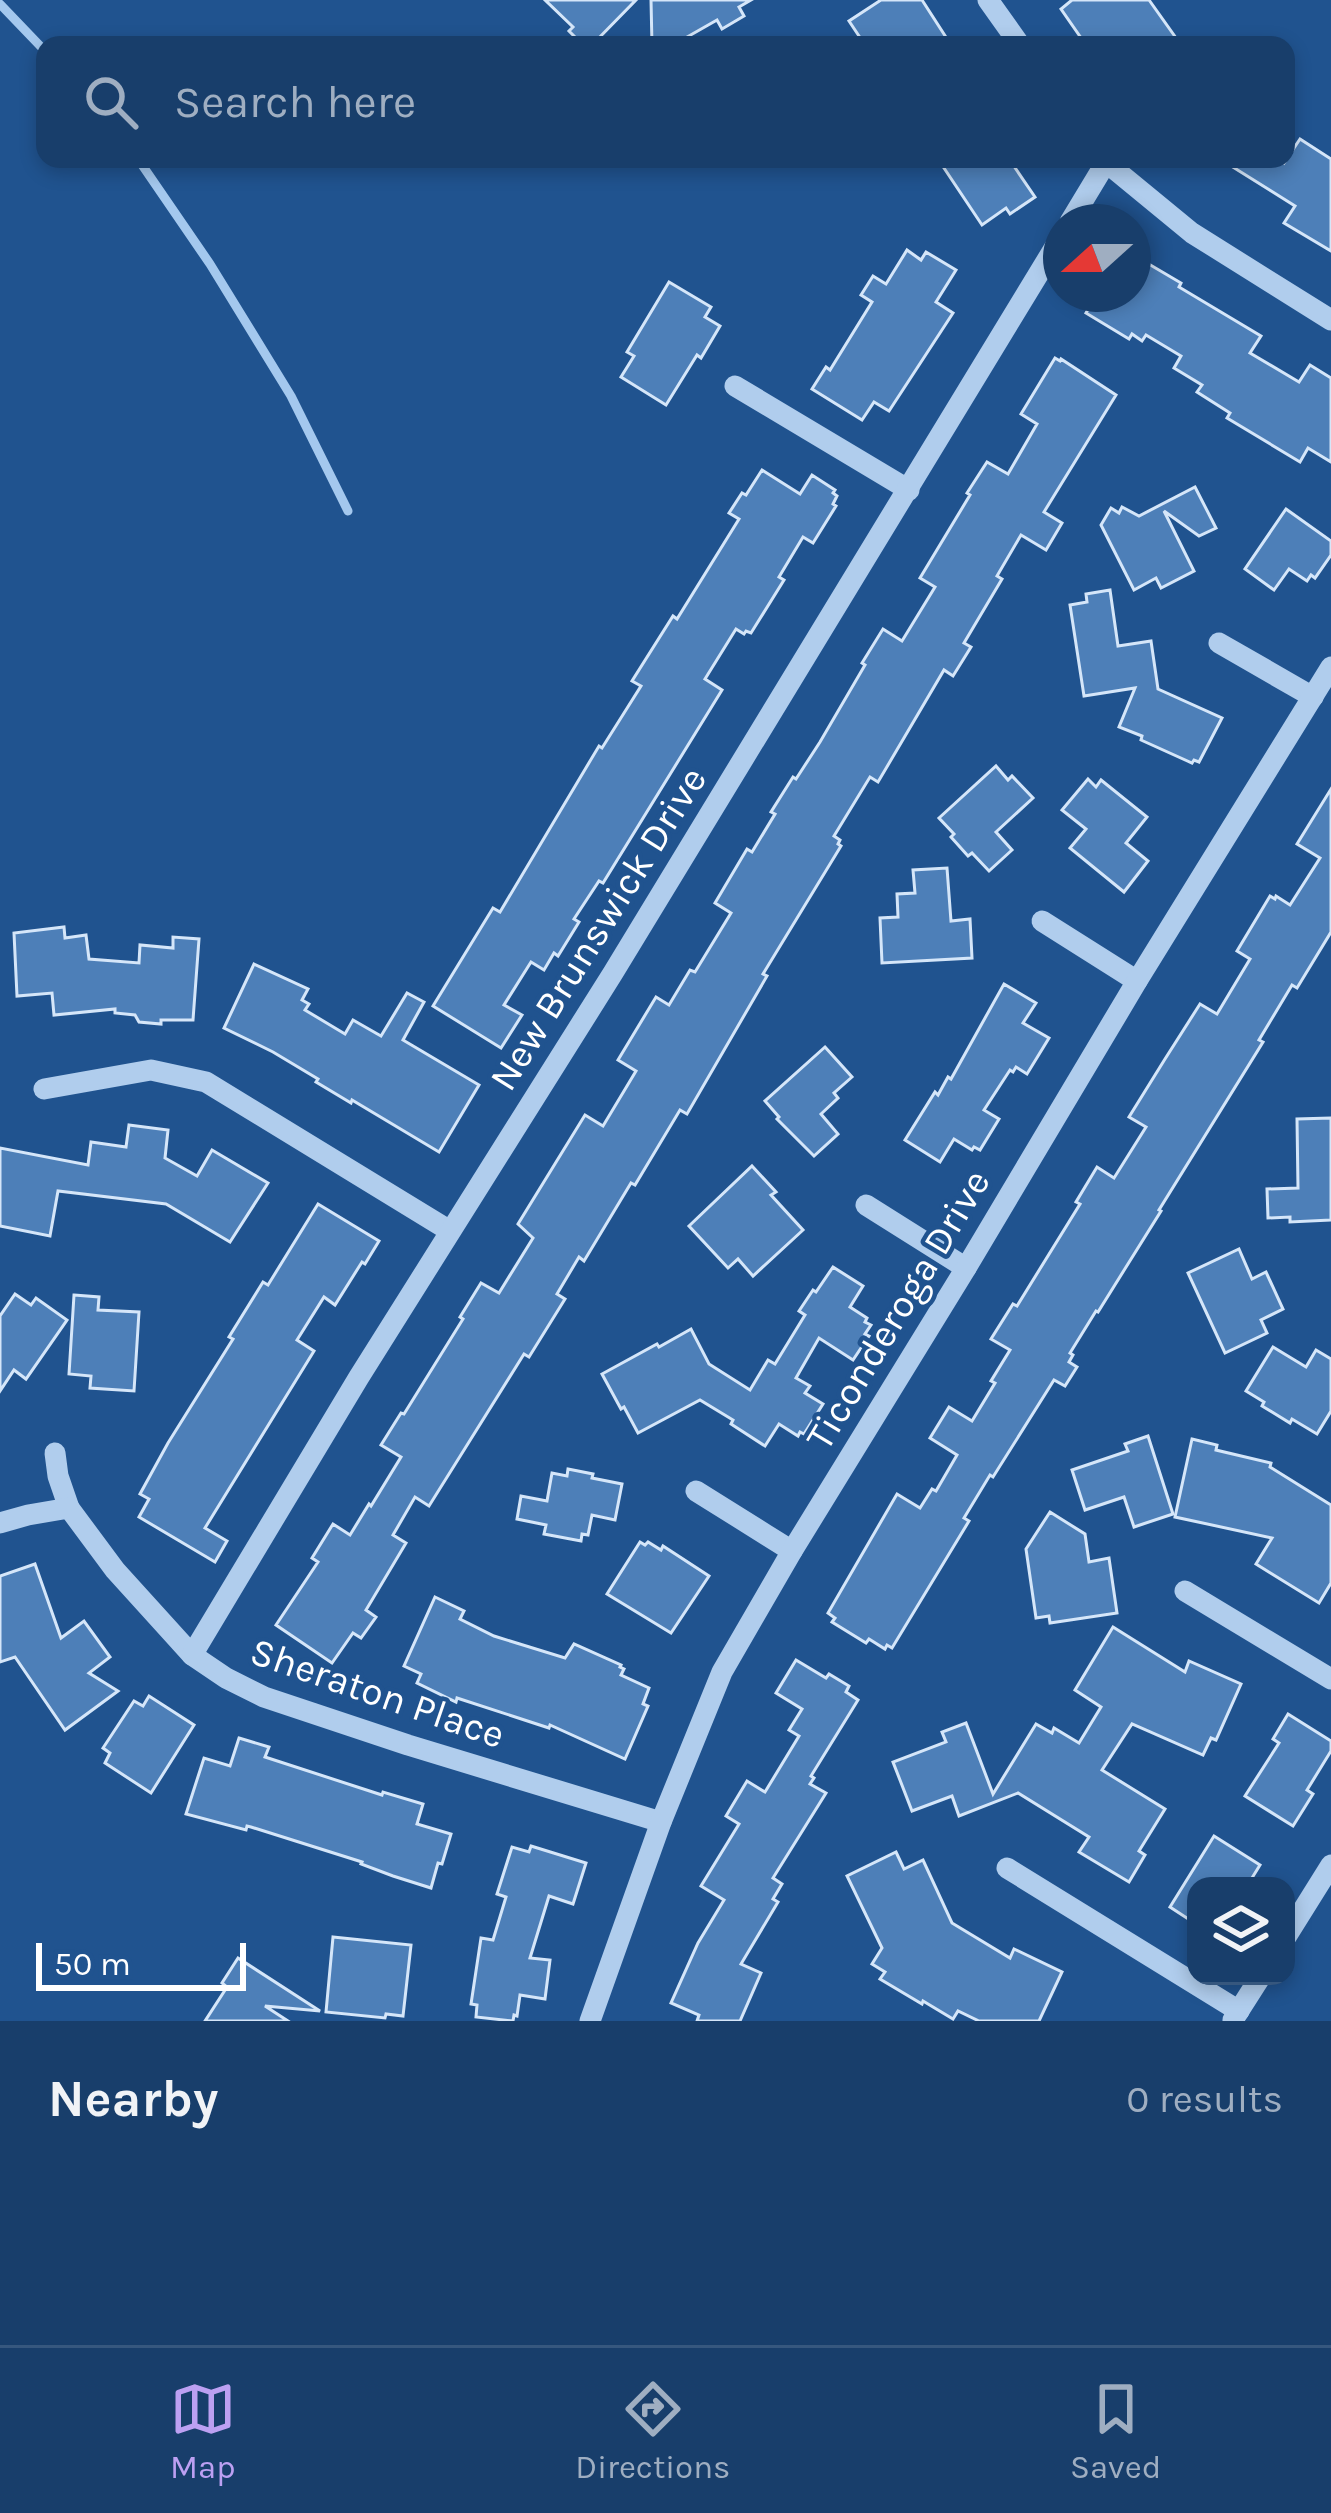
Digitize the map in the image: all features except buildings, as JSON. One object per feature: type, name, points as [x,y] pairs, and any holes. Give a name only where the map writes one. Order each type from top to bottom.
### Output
[{"type":"street","points":[[988,0],[1014,36]]},
{"type":"street","points":[[1080,204],[1100,168]]},
{"type":"street","points":[[1111,168],[1192,233],[1331,320]]},
{"type":"street","name":"New Brunswick Drive","points":[[192,1655],[1043,267]]},
{"type":"street","points":[[736,386],[909,490]]},
{"type":"street","points":[[1219,643],[1313,697]]},
{"type":"street","name":"Ticonderoga Drive","points":[[590,2021],[661,1822],[722,1672],[1331,667]]},
{"type":"street","points":[[1042,921],[1137,981]]},
{"type":"street","points":[[44,1089],[151,1070],[206,1082],[450,1232]]},
{"type":"street","points":[[866,1205],[966,1268]]},
{"type":"street","name":"Sheraton Place","points":[[55,1453],[69,1508],[115,1570],[192,1655],[226,1678],[264,1697],[408,1745],[661,1822]]},
{"type":"street","points":[[696,1491],[792,1551]]},
{"type":"street","points":[[0,1523],[69,1508]]},
{"type":"street","points":[[1185,1591],[1331,1679]]},
{"type":"street","points":[[1295,1922],[1331,1865]]},
{"type":"street","points":[[1007,1868],[1236,2016],[1255,1985]]},
{"type":"waterway","points":[[0,4],[36,42]]},
{"type":"waterway","points":[[144,168],[291,396],[348,511]]}]
